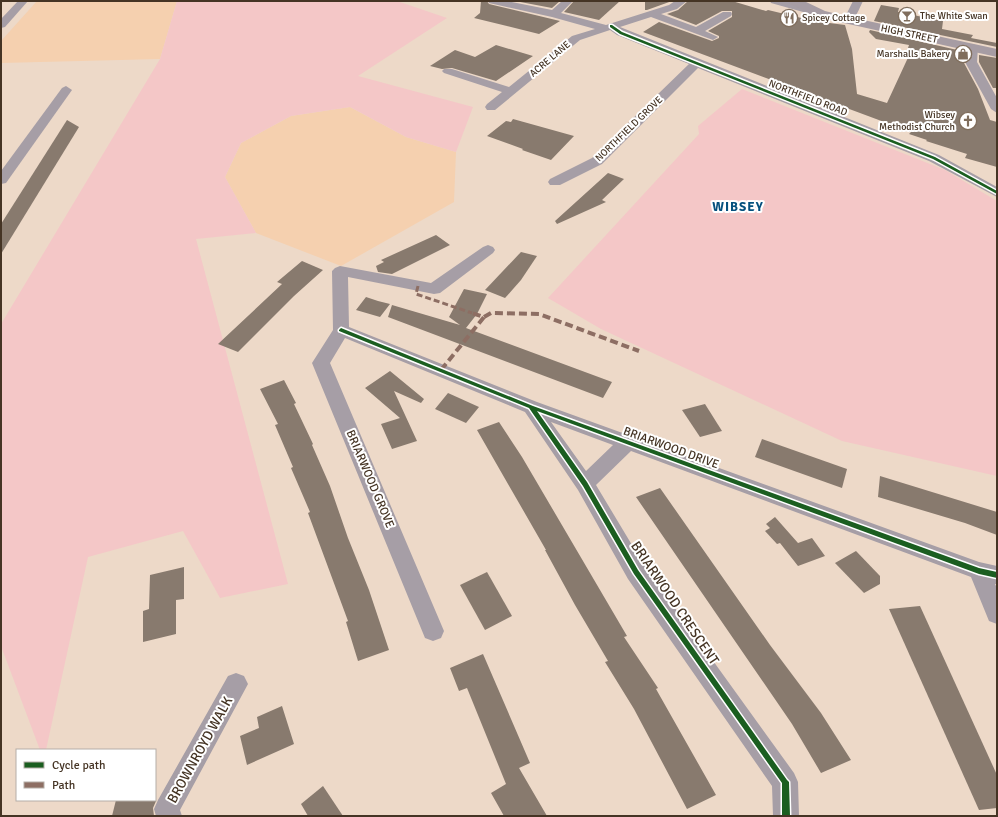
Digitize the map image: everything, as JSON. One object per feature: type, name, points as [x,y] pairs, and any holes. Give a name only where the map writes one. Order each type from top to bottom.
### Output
[{"type":"main road","name":"HIGH STREET","points":[[794,1],[821,14],[844,20],[997,53]]},
{"type":"street","points":[[1,25],[23,1]]},
{"type":"street","name":"NORTHFIELD ROAD","points":[[493,1],[607,27],[696,64],[934,158],[997,193]]},
{"type":"street","points":[[554,14],[568,1]]},
{"type":"street","name":"ACRE LANE","points":[[491,107],[576,38],[673,7],[682,1]]},
{"type":"street","name":"HIGH STREET","points":[[775,1],[821,14]]},
{"type":"street","points":[[844,20],[850,17],[858,1]]},
{"type":"street","points":[[651,14],[713,37]]},
{"type":"street","points":[[697,31],[727,14]]},
{"type":"street","points":[[973,47],[971,62],[997,109]]},
{"type":"street","name":"NORTHFIELD GROVE","points":[[554,182],[597,161],[696,64]]},
{"type":"street","points":[[448,71],[511,91]]},
{"type":"street","points":[[1,180],[66,90]]},
{"type":"street","points":[[341,330],[340,271],[434,289],[488,250]]},
{"type":"street","name":"BRIARWOOD DRIVE","points":[[341,330],[531,407],[988,573]]},
{"type":"street","name":"BRIARWOOD GROVE","points":[[341,330],[321,363],[433,632]]},
{"type":"street","name":"BRIARWOOD CRESCENT","points":[[531,407],[585,484],[636,572],[785,782],[786,816]]},
{"type":"street","points":[[585,484],[627,443]]},
{"type":"street","points":[[988,573],[997,614]]},
{"type":"street","name":"BROWNROYD WALK","points":[[169,816],[167,810],[236,684]]},
{"type":"shaded area","points":[[37,1],[177,1],[160,59],[1,63],[1,41]]},
{"type":"shaded area","points":[[177,1],[397,1],[447,18],[358,76],[473,107],[456,152],[406,137],[350,107],[291,116],[241,143],[225,177],[256,233],[196,239],[288,584],[220,598],[183,531],[88,557],[46,749],[40,749],[1,646],[1,324],[160,59]]},
{"type":"shaded area","points":[[742,89],[945,170],[997,201],[997,476],[842,441],[601,329],[548,298],[699,134],[698,126]]},
{"type":"shaded area","points":[[350,107],[406,137],[456,152],[454,202],[341,266],[256,233],[225,177],[241,143],[291,116]]},
{"type":"building","points":[[481,1],[487,1],[489,4],[560,21],[539,34],[474,18],[480,13]]},
{"type":"building","points":[[515,1],[560,1],[552,8]]},
{"type":"building","points":[[574,1],[620,1],[599,20],[564,12]]},
{"type":"building","points":[[645,1],[672,1],[645,10]]},
{"type":"building","points":[[688,1],[732,1],[766,11],[768,10],[814,21],[845,25],[852,49],[857,94],[887,103],[912,49],[908,48],[909,45],[876,39],[869,32],[870,30],[966,52],[964,63],[978,89],[990,120],[997,122],[997,167],[965,158],[967,154],[926,141],[927,140],[909,134],[911,132],[643,32],[659,22],[712,41],[719,38],[719,36],[708,31],[732,17],[732,11],[722,11],[696,25],[667,14],[678,10]]},
{"type":"building","points":[[881,5],[899,8],[898,12],[943,21],[942,29],[973,35],[971,38],[997,43],[997,47],[874,21]]},
{"type":"building","points":[[496,45],[533,56],[496,81],[452,68],[442,69],[430,66],[455,50],[475,57]]},
{"type":"building","points":[[979,55],[997,58],[997,88],[993,88],[979,62]]},
{"type":"building","points":[[513,119],[574,136],[551,160],[487,136],[506,121],[511,122]]},
{"type":"building","points":[[67,120],[79,127],[1,254],[1,224]]},
{"type":"building","points":[[608,173],[624,179],[602,200],[606,202],[557,224],[555,221]]},
{"type":"building","points":[[436,235],[450,245],[392,274],[378,272],[376,266],[384,262],[381,260]]},
{"type":"building","points":[[521,252],[537,256],[521,280],[505,298],[485,290]]},
{"type":"building","points":[[302,261],[323,270],[294,296],[238,352],[218,344],[282,284],[277,282]]},
{"type":"building","points":[[464,289],[487,294],[477,314],[466,328],[612,382],[603,398],[388,317],[392,305],[460,325],[449,317]]},
{"type":"building","points":[[366,297],[390,304],[380,317],[356,310]]},
{"type":"building","points":[[390,371],[424,399],[421,403],[394,391],[417,441],[392,449],[381,424],[400,418],[365,388]]},
{"type":"building","points":[[284,380],[296,403],[294,404],[313,444],[312,445],[330,486],[348,538],[369,590],[389,650],[358,661],[346,622],[348,621],[308,513],[310,512],[291,468],[293,467],[275,425],[278,424],[260,389]]},
{"type":"building","points":[[448,393],[479,407],[466,423],[435,409]]},
{"type":"building","points":[[705,404],[722,431],[700,437],[682,410]]},
{"type":"building","points":[[499,422],[522,457],[627,636],[624,637],[658,688],[656,689],[716,795],[687,809],[634,709],[605,662],[608,661],[477,430]]},
{"type":"building","points":[[762,439],[847,469],[842,488],[755,457]]},
{"type":"building","points":[[880,476],[997,512],[997,535],[965,523],[878,497]]},
{"type":"building","points":[[660,488],[770,645],[821,713],[851,760],[821,773],[792,724],[636,497]]},
{"type":"building","points":[[775,517],[798,543],[812,538],[825,556],[798,566],[780,543],[777,544],[765,531],[770,528],[766,524]]},
{"type":"building","points":[[856,551],[880,576],[880,584],[864,593],[835,563]]},
{"type":"building","points":[[184,567],[184,599],[176,600],[176,634],[143,642],[143,611],[149,609],[150,575]]},
{"type":"building","points":[[487,572],[512,616],[485,630],[460,585]]},
{"type":"building","points":[[920,606],[997,775],[997,808],[979,810],[889,609]]},
{"type":"building","points":[[483,654],[530,763],[519,768],[547,816],[504,816],[491,793],[506,784],[467,688],[459,691],[450,668]]},
{"type":"building","points":[[282,706],[294,744],[247,765],[240,736],[259,728],[257,717]]},
{"type":"building","points":[[323,786],[343,816],[308,816],[301,804]]},
{"type":"building","points":[[116,801],[156,801],[153,808],[154,816],[112,816]]},
{"type":"marked path","points":[[418,286],[416,294],[484,317],[441,370]]},
{"type":"marked path","points":[[484,317],[491,313],[539,314],[639,351]]},
{"type":"cycle path","points":[[611,26],[621,33],[934,158],[997,193]]},
{"type":"cycle path","points":[[341,330],[531,407],[979,571],[997,575]]},
{"type":"cycle path","points":[[531,407],[585,484],[636,572],[785,782],[786,816]]},
{"type":"place","name":"The White Swan","points":[[907,16]]},
{"type":"place","name":"Spicey Cottage","points":[[789,18]]},
{"type":"place","name":"Marshalls Bakery","points":[[963,54]]},
{"type":"place","name":"Wibsey Methodist Church","points":[[968,121]]},
{"type":"district","name":"WIBSEY","points":[[738,207]]}]
